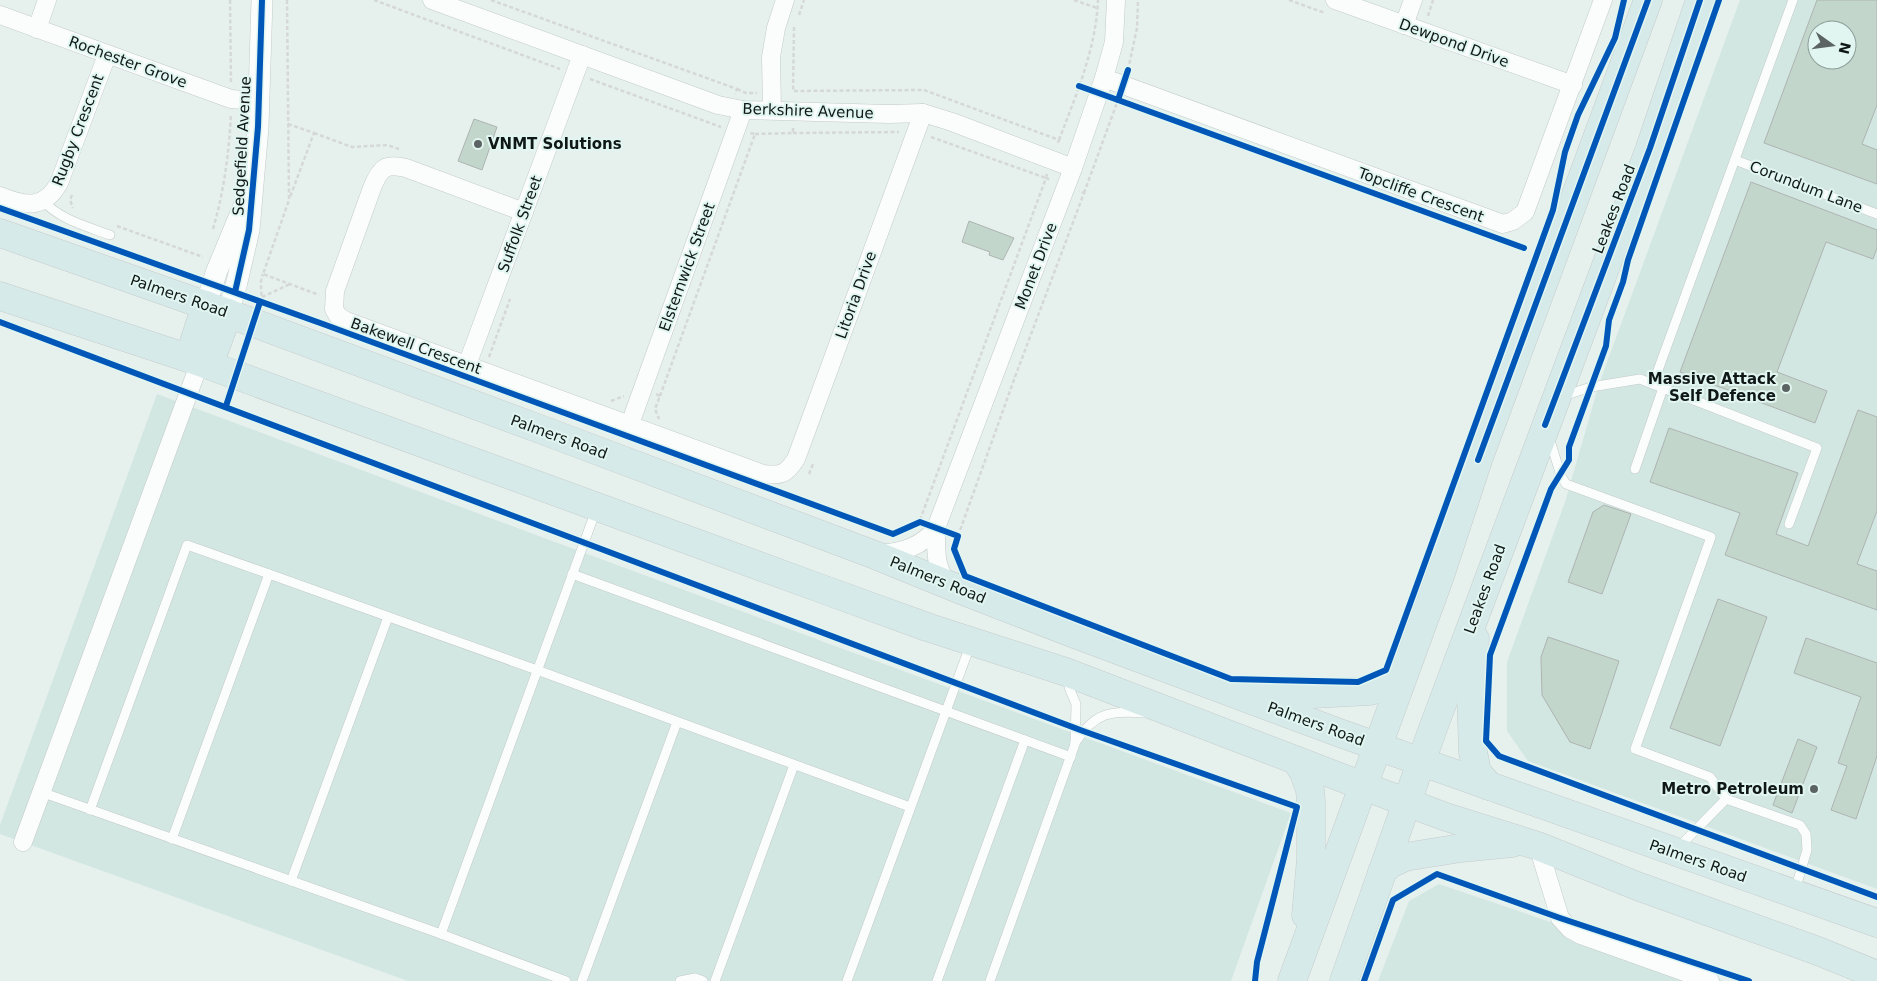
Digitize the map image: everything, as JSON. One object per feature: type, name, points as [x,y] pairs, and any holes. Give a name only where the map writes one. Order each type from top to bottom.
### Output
[{"type":"highway","points":[[1292,981],[1440,576],[1478,460],[1648,0]]},
{"type":"highway","name":"Leakes Road","points":[[1344,981],[1406,802],[1545,425],[1650,148],[1700,0]]},
{"type":"highway","name":"Palmers Road","points":[[0,233],[223,304],[261,306],[961,590],[1221,689],[1421,762],[1877,923]]},
{"type":"highway","points":[[0,296],[199,362],[835,594],[1066,672],[1363,786],[1446,817],[1532,844],[1637,886],[1818,951],[1877,975]]},
{"type":"highway","points":[[199,362],[223,304]]},
{"type":"highway","points":[[1477,610],[1471,695],[1472,752],[1477,772],[1489,786]]},
{"type":"highway","points":[[1221,689],[1313,694],[1370,691],[1390,686],[1404,673]]},
{"type":"highway","points":[[1296,760],[1304,773],[1310,790],[1311,802],[1310,859],[1304,949]]},
{"type":"highway","points":[[1382,872],[1390,864],[1405,857],[1460,848],[1532,844]]},
{"type":"street","points":[[37,29],[47,0]]},
{"type":"street","name":"Sedgefield Avenue","points":[[223,304],[249,230],[258,127],[257,101],[262,0]]},
{"type":"street","name":"Berkshire Avenue","points":[[432,0],[718,105],[743,110],[889,114],[923,113],[952,122],[1073,168]]},
{"type":"street","points":[[772,110],[771,57],[776,28],[785,0]]},
{"type":"street","name":"Monet Drive","points":[[875,555],[910,549],[927,538],[936,528],[1073,168],[1101,86],[1114,42],[1116,0]]},
{"type":"street","points":[[1404,25],[1413,0]]},
{"type":"street","name":"Topcliffe Crescent","points":[[1101,86],[1123,85],[1503,224],[1513,221],[1525,212],[1604,0]]},
{"type":"street","name":"Dewpond Drive","points":[[1330,7],[1404,25],[1573,85]]},
{"type":"street","name":"Rochester Grove","points":[[0,15],[107,55],[227,107],[257,101]]},
{"type":"street","name":"Rugby Crescent","points":[[0,196],[17,202],[31,204],[43,201],[53,194],[59,183],[107,55]]},
{"type":"street","name":"Suffolk Street","points":[[477,357],[524,212],[582,55]]},
{"type":"street","name":"Elsternwick Street","points":[[630,424],[743,110]]},
{"type":"street","name":"Litoria Drive","points":[[788,470],[796,458],[923,113]]},
{"type":"street","points":[[334,301],[335,291],[378,174],[386,167],[406,168],[524,212]]},
{"type":"street","name":"Sedgefield Avenue","points":[[223,304],[216,273],[252,186]]},
{"type":"street","name":"Bakewell Crescent","points":[[334,301],[334,309],[338,316],[346,321],[477,357],[630,424],[763,474],[788,470]]},
{"type":"street","points":[[23,842],[199,362]]},
{"type":"street","name":"Monet Drive","points":[[936,528],[938,567],[947,582],[961,590]]},
{"type":"street","points":[[1532,844],[1560,918],[1570,928],[1581,935],[1710,981]]},
{"type":"lane","points":[[1653,384],[1793,0]]},
{"type":"lane","name":"Corundum Lane","points":[[1735,160],[1877,214]]},
{"type":"lane","name":"Rugby Crescent","points":[[43,201],[66,219],[110,235]]},
{"type":"lane","points":[[1556,398],[1591,387],[1640,378],[1817,448],[1789,524]]},
{"type":"lane","points":[[1635,469],[1663,388]]},
{"type":"lane","points":[[1545,425],[1561,476],[1566,484],[1711,537],[1635,749],[1710,777],[1726,799],[1800,825],[1806,834],[1807,850],[1794,894]]},
{"type":"lane","points":[[441,934],[597,507]]},
{"type":"lane","points":[[90,810],[187,544],[538,670],[910,808]]},
{"type":"lane","points":[[172,839],[269,574]]},
{"type":"lane","points":[[572,574],[1071,757]]},
{"type":"lane","points":[[291,881],[388,617]]},
{"type":"lane","points":[[847,981],[972,641]]},
{"type":"lane","points":[[990,981],[1075,744],[1076,704],[1070,690],[1066,672]]},
{"type":"lane","points":[[1075,744],[1089,724],[1118,712],[1183,717]]},
{"type":"lane","points":[[582,981],[678,722]]},
{"type":"lane","points":[[937,981],[1025,740]]},
{"type":"lane","points":[[715,981],[794,765]]},
{"type":"lane","points":[[42,792],[441,934],[566,981]]},
{"type":"lane","points":[[1673,852],[1726,799]]},
{"type":"lane","points":[[680,981],[694,978],[703,981]]},
{"type":"path","points":[[211,238],[228,163],[231,117],[227,107],[230,0]]},
{"type":"path","points":[[287,0],[289,200]]},
{"type":"path","points":[[374,0],[561,69],[557,78]]},
{"type":"path","points":[[793,92],[794,27],[804,0]]},
{"type":"path","points":[[1074,0],[1097,8]]},
{"type":"path","points":[[1059,140],[1080,86],[1091,48],[1096,27],[1098,0]]},
{"type":"path","points":[[1084,193],[1123,85],[1137,28],[1138,0]]},
{"type":"path","points":[[1289,0],[1330,7]]},
{"type":"path","points":[[1428,16],[1433,0]]},
{"type":"path","points":[[1080,86],[1123,85]]},
{"type":"path","points":[[1123,85],[1127,103]]},
{"type":"path","points":[[227,107],[231,117]]},
{"type":"path","points":[[261,306],[260,282],[314,133],[288,124]]},
{"type":"path","points":[[920,522],[1046,178]]},
{"type":"path","points":[[72,195],[70,200],[74,210]]},
{"type":"path","points":[[111,224],[204,258],[206,251]]},
{"type":"path","points":[[263,274],[334,301]]},
{"type":"path","points":[[223,304],[261,306],[290,284]]},
{"type":"path","points":[[911,526],[920,522],[957,539],[1015,377],[996,370]]},
{"type":"path","points":[[611,401],[625,395],[630,385],[643,389],[660,396],[655,409],[658,418],[668,422]]},
{"type":"path","points":[[788,470],[809,474],[806,482]]},
{"type":"shaded area","points":[[1740,0],[1877,0],[1877,889],[1528,761],[1507,731],[1507,662],[1565,502],[1599,384]]},
{"type":"shaded area","points":[[157,394],[1291,813],[1231,981],[408,981],[0,834],[0,825]]},
{"type":"shaded area","points":[[1439,884],[1724,981],[1378,981],[1409,901]]},
{"type":"building","points":[[1817,0],[1877,0],[1877,105],[1862,144],[1877,150],[1877,184],[1764,143],[1807,27],[1807,70],[1857,70],[1857,20],[1810,20]]},
{"type":"building","name":"VNMT Solutions","points":[[474,119],[497,127],[482,170],[458,161]]},
{"type":"building","points":[[1751,182],[1877,230],[1877,248],[1873,259],[1826,242],[1777,372],[1827,391],[1815,423],[1680,372]]},
{"type":"building","points":[[969,221],[1014,238],[1003,260],[989,255],[990,252],[962,242]]},
{"type":"building","points":[[1858,410],[1877,417],[1877,511],[1857,564],[1877,571],[1877,610],[1725,555],[1740,513],[1650,482],[1669,428],[1798,473],[1776,534],[1808,546]]},
{"type":"building","points":[[1604,505],[1631,514],[1602,594],[1568,582],[1593,512]]},
{"type":"building","points":[[1718,599],[1767,617],[1720,746],[1670,728]]},
{"type":"building","points":[[1548,637],[1619,661],[1590,749],[1570,742],[1542,695],[1541,657]]},
{"type":"building","points":[[1806,638],[1877,663],[1877,756],[1856,819],[1831,810],[1847,766],[1838,763],[1861,697],[1794,673]]},
{"type":"building","points":[[1798,739],[1817,747],[1792,813],[1773,805]]},
{"type":"cycle path","points":[[235,292],[249,230],[258,127],[262,0]]},
{"type":"cycle path","points":[[0,208],[323,324],[893,534],[920,522],[958,536],[954,549],[965,576],[1231,679],[1358,682],[1386,670],[1553,210],[1565,152],[1578,115],[1615,38],[1624,0]]},
{"type":"cycle path","points":[[1478,460],[1648,0]]},
{"type":"cycle path","points":[[1545,425],[1650,148],[1700,0]]},
{"type":"cycle path","points":[[1719,0],[1628,260],[1623,282],[1609,320],[1606,346],[1569,447],[1569,460],[1551,489],[1490,655],[1486,741],[1499,756],[1877,897]]},
{"type":"cycle path","points":[[1079,86],[1118,100],[1128,70]]},
{"type":"cycle path","points":[[1118,100],[1524,248]]},
{"type":"cycle path","points":[[226,406],[260,302]]},
{"type":"cycle path","points":[[0,322],[1083,731],[1297,807],[1257,962],[1255,981]]},
{"type":"cycle path","points":[[1364,981],[1393,900],[1437,874],[1560,918],[1749,981]]},
{"type":"place","name":"VNMT Solutions","points":[[478,144]]},
{"type":"place","name":"Massive Attack Self Defence","points":[[1786,388]]},
{"type":"place","name":"Metro Petroleum","points":[[1814,789]]}]
